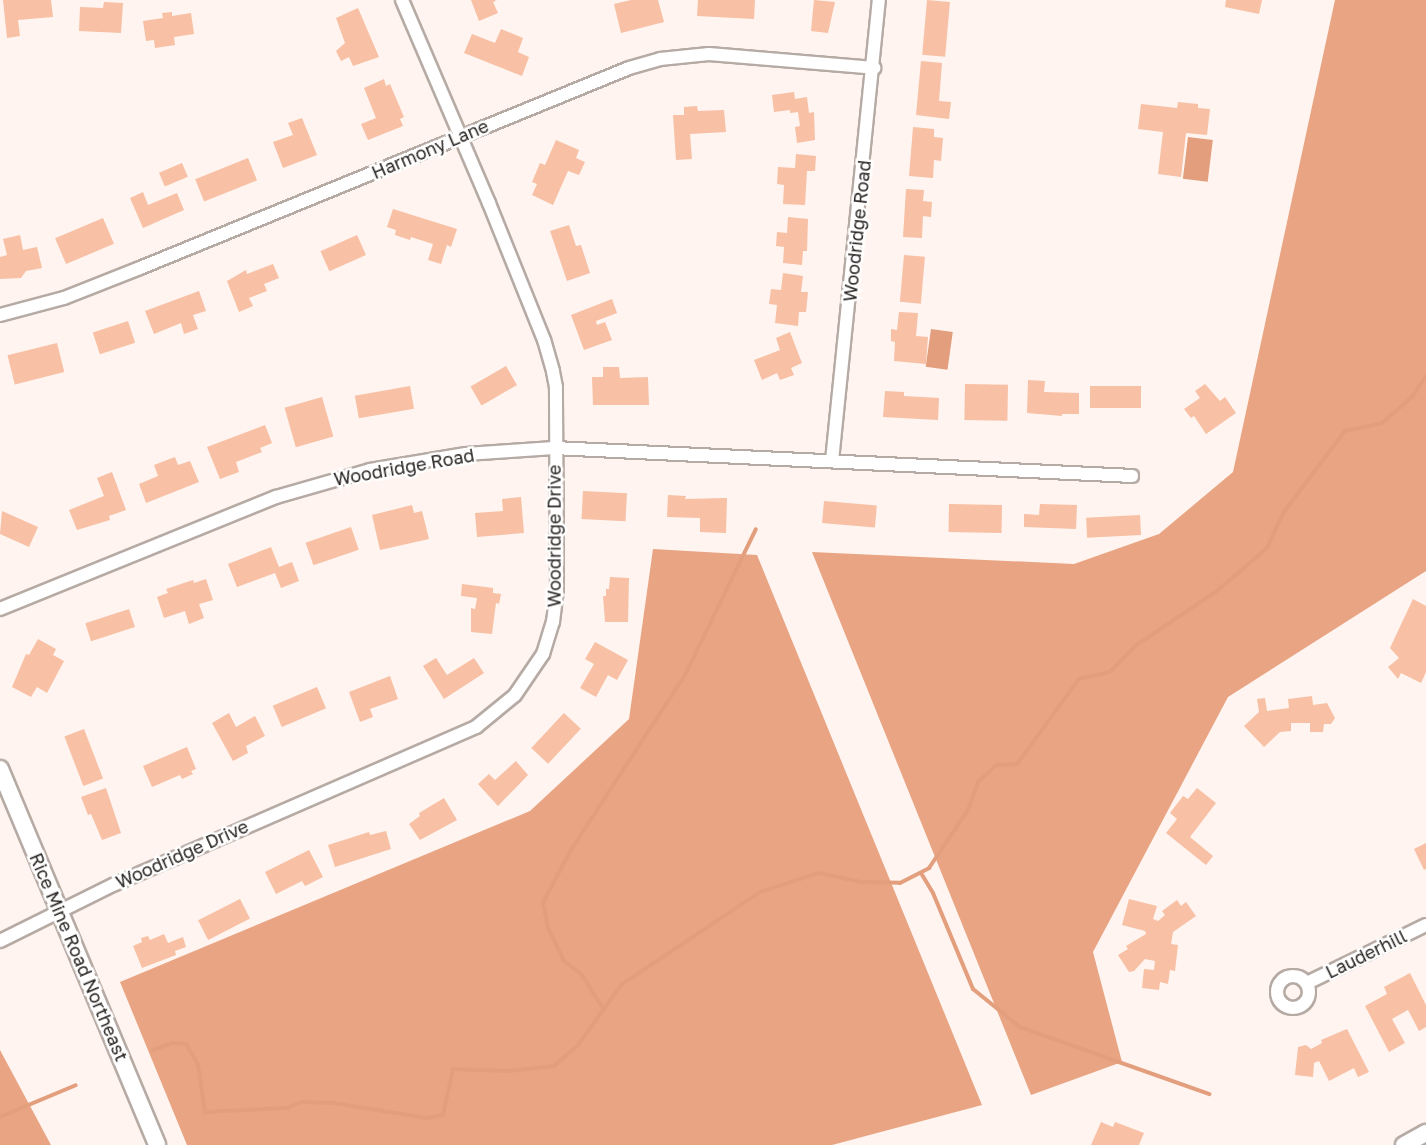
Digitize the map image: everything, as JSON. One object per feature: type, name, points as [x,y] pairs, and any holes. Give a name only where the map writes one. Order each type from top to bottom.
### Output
[{"type":"main road","name":"Rice Mine Road Northeast","points":[[0,770],[157,1145]]},
{"type":"main road","points":[[1404,1145],[1426,1133]]},
{"type":"street","name":"Woodridge Drive","points":[[0,941],[60,909],[476,727],[503,707],[536,669],[543,654],[553,622],[556,590],[554,448],[556,387],[544,340],[402,0]]},
{"type":"street","name":"Woodridge Road","points":[[832,461],[874,68],[879,0]]},
{"type":"street","name":"Harmony Lane","points":[[0,315],[64,298],[629,68],[660,59],[709,54],[874,68]]},
{"type":"street","name":"Woodridge Road","points":[[0,609],[276,497],[370,470],[466,454],[554,448],[1132,476]]},
{"type":"street","name":"Lauderhill","points":[[1307,983],[1426,925]]},
{"type":"shaded area","points":[[1335,0],[1426,0],[1426,571],[1228,697],[1093,952],[1122,1062],[1031,1095],[812,552],[1074,564],[1159,534],[1233,472]]},
{"type":"shaded area","points":[[1188,137],[1213,140],[1208,182],[1183,179]]},
{"type":"shaded area","points":[[931,329],[953,332],[947,370],[926,367]]},
{"type":"shaded area","points":[[653,549],[757,555],[982,1105],[832,1145],[187,1145],[120,982],[530,811],[629,719]]},
{"type":"shaded area","points":[[0,1050],[51,1145],[0,1145]]},
{"type":"building","points":[[3,0],[51,0],[53,17],[18,20],[20,36],[7,38]]},
{"type":"building","points":[[471,0],[497,0],[493,2],[498,13],[479,21]]},
{"type":"building","points":[[631,0],[658,0],[664,22],[621,33],[614,4]]},
{"type":"building","points":[[698,0],[755,0],[754,19],[697,16]]},
{"type":"building","points":[[814,0],[835,2],[828,33],[811,31]]},
{"type":"building","points":[[927,0],[950,2],[945,57],[922,55]]},
{"type":"building","points":[[1226,0],[1262,0],[1259,14],[1225,7]]},
{"type":"building","points":[[104,2],[123,3],[121,33],[79,31],[80,7],[103,8]]},
{"type":"building","points":[[358,8],[379,57],[353,66],[349,57],[341,61],[336,51],[345,43],[336,18]]},
{"type":"building","points":[[172,12],[172,16],[191,13],[194,34],[174,37],[175,45],[155,48],[154,40],[146,41],[143,21],[163,18],[162,13]]},
{"type":"building","points":[[501,29],[523,38],[518,52],[529,57],[522,76],[464,53],[472,34],[495,43]]},
{"type":"building","points":[[921,61],[942,63],[939,101],[951,102],[949,119],[916,115]]},
{"type":"building","points":[[384,79],[386,86],[390,84],[404,117],[400,119],[403,126],[368,140],[361,124],[376,118],[364,88]]},
{"type":"building","points":[[794,92],[795,99],[807,97],[809,113],[814,112],[815,140],[797,143],[795,127],[800,126],[798,112],[790,113],[790,110],[774,112],[772,95]]},
{"type":"building","points":[[1178,102],[1198,104],[1198,108],[1210,109],[1207,135],[1186,133],[1181,177],[1158,174],[1163,132],[1138,129],[1141,104],[1177,108]]},
{"type":"building","points":[[697,106],[698,111],[724,110],[726,132],[690,134],[692,159],[676,160],[673,115],[684,115],[684,107]]},
{"type":"building","points":[[302,118],[317,155],[283,168],[273,142],[293,135],[288,123]]},
{"type":"building","points":[[913,127],[934,129],[934,137],[943,138],[941,161],[934,160],[933,178],[909,176]]},
{"type":"building","points":[[556,140],[579,150],[576,158],[585,162],[579,175],[568,171],[553,205],[532,195],[537,184],[532,182],[540,163],[545,165]]},
{"type":"building","points":[[796,154],[816,156],[815,171],[807,171],[805,205],[783,204],[784,185],[777,184],[778,167],[795,168]]},
{"type":"building","points":[[248,158],[257,180],[204,202],[195,179]]},
{"type":"building","points":[[182,163],[188,177],[165,187],[159,173]]},
{"type":"building","points":[[906,189],[924,190],[923,201],[932,202],[931,217],[923,216],[922,238],[903,237]]},
{"type":"building","points":[[143,192],[148,205],[177,193],[184,210],[143,228],[130,198]]},
{"type":"building","points":[[393,209],[457,229],[451,247],[447,245],[441,264],[428,260],[433,244],[395,235],[396,230],[387,227]]},
{"type":"building","points":[[788,217],[808,219],[807,251],[803,251],[802,265],[783,263],[784,247],[776,246],[777,232],[787,233]]},
{"type":"building","points":[[103,218],[114,244],[66,264],[55,238]]},
{"type":"building","points":[[569,225],[576,246],[581,245],[590,273],[567,281],[550,231]]},
{"type":"building","points":[[20,235],[23,250],[37,247],[42,268],[26,271],[21,278],[0,279],[0,257],[7,255],[3,239]]},
{"type":"building","points":[[357,235],[366,255],[329,271],[320,251]]},
{"type":"building","points":[[904,255],[925,257],[921,304],[900,302]]},
{"type":"building","points":[[273,264],[279,278],[264,284],[267,291],[249,298],[253,306],[239,312],[227,281],[246,270],[247,274]]},
{"type":"building","points":[[783,273],[803,276],[801,292],[808,292],[806,312],[799,312],[798,326],[775,323],[777,305],[769,304],[771,289],[781,290]]},
{"type":"building","points":[[199,291],[206,311],[193,315],[198,329],[184,334],[181,323],[154,334],[145,311]]},
{"type":"building","points":[[612,299],[617,313],[596,321],[597,325],[605,322],[612,340],[584,350],[571,315]]},
{"type":"building","points":[[899,312],[918,313],[916,336],[928,337],[926,364],[894,361],[895,342],[891,341],[891,329],[897,330]]},
{"type":"building","points":[[128,321],[135,343],[100,354],[93,332]]},
{"type":"building","points":[[790,332],[802,363],[791,368],[794,375],[780,380],[777,373],[762,380],[754,360],[780,350],[776,338]]},
{"type":"building","points":[[57,343],[64,372],[15,384],[8,355]]},
{"type":"building","points":[[506,366],[517,385],[481,406],[470,386]]},
{"type":"building","points":[[603,367],[619,367],[620,378],[648,377],[649,405],[593,405],[592,377],[603,377]]},
{"type":"building","points":[[1028,380],[1045,381],[1044,392],[1079,393],[1079,414],[1062,414],[1062,416],[1027,413]]},
{"type":"building","points":[[965,384],[1008,385],[1007,421],[964,420]]},
{"type":"building","points":[[1205,384],[1220,401],[1225,397],[1236,413],[1206,434],[1194,416],[1191,418],[1184,409],[1200,398],[1195,391]]},
{"type":"building","points":[[410,386],[414,409],[359,418],[355,396]]},
{"type":"building","points":[[1090,386],[1141,386],[1141,408],[1090,408]]},
{"type":"building","points":[[885,391],[904,392],[904,396],[939,398],[938,420],[883,417]]},
{"type":"building","points":[[322,397],[333,436],[296,447],[285,408]]},
{"type":"building","points":[[265,425],[272,443],[260,448],[262,452],[236,462],[239,472],[220,479],[207,447]]},
{"type":"building","points":[[175,457],[178,465],[190,461],[199,482],[146,503],[139,484],[158,476],[154,465]]},
{"type":"building","points":[[112,472],[126,510],[109,516],[110,520],[77,530],[69,510],[104,496],[97,478]]},
{"type":"building","points":[[583,491],[627,493],[625,521],[582,519]]},
{"type":"building","points":[[668,495],[686,496],[685,499],[727,498],[726,533],[700,532],[700,518],[667,517]]},
{"type":"building","points":[[521,497],[524,533],[477,537],[475,513],[503,511],[502,499]]},
{"type":"building","points":[[824,501],[877,506],[875,528],[822,523]]},
{"type":"building","points":[[949,504],[1002,505],[1002,533],[949,532]]},
{"type":"building","points":[[1040,504],[1077,505],[1076,529],[1024,527],[1024,514],[1039,515]]},
{"type":"building","points":[[412,505],[414,513],[422,511],[429,539],[380,550],[372,515]]},
{"type":"building","points":[[2,511],[38,527],[29,547],[0,534]]},
{"type":"building","points":[[1140,515],[1141,535],[1087,538],[1086,518]]},
{"type":"building","points":[[351,527],[359,550],[313,565],[306,543]]},
{"type":"building","points":[[271,547],[279,567],[292,562],[299,581],[281,588],[275,573],[237,587],[228,564]]},
{"type":"building","points":[[610,577],[629,578],[628,622],[605,622],[603,596],[606,596],[606,589],[609,589]]},
{"type":"building","points":[[206,579],[213,600],[199,604],[204,618],[189,624],[185,611],[164,618],[157,597],[168,593],[166,589],[193,580],[194,583]]},
{"type":"building","points":[[462,584],[493,588],[493,593],[501,594],[499,604],[496,603],[492,634],[471,632],[471,608],[475,609],[477,598],[461,596]]},
{"type":"building","points":[[1413,599],[1426,606],[1426,672],[1421,683],[1401,673],[1398,679],[1388,667],[1399,658],[1390,648]]},
{"type":"building","points":[[129,609],[135,627],[91,641],[85,623]]},
{"type":"building","points":[[38,639],[56,649],[53,655],[64,661],[47,693],[37,687],[31,697],[12,687],[26,654],[29,655]]},
{"type":"building","points":[[595,642],[628,660],[617,680],[608,675],[596,697],[580,688],[594,664],[585,659]]},
{"type":"building","points":[[436,658],[447,675],[474,658],[484,673],[444,699],[423,666]]},
{"type":"building","points":[[390,676],[398,699],[370,709],[373,717],[360,722],[349,692]]},
{"type":"building","points":[[317,687],[326,708],[282,727],[273,706]]},
{"type":"building","points":[[1312,696],[1313,705],[1327,703],[1335,718],[1331,724],[1324,724],[1323,732],[1310,732],[1310,723],[1291,723],[1291,731],[1280,732],[1264,747],[1244,726],[1259,712],[1257,699],[1265,698],[1267,711],[1289,708],[1288,699]]},
{"type":"building","points":[[229,713],[236,727],[255,716],[265,736],[246,746],[248,753],[233,761],[212,723]]},
{"type":"building","points":[[564,713],[581,729],[548,764],[531,748]]},
{"type":"building","points":[[84,729],[103,778],[83,786],[64,737]]},
{"type":"building","points":[[187,747],[196,769],[191,771],[193,774],[182,779],[180,775],[152,787],[143,766]]},
{"type":"building","points":[[516,761],[528,775],[498,806],[478,784],[489,774],[495,780]]},
{"type":"building","points":[[106,788],[121,833],[102,840],[81,797]]},
{"type":"building","points":[[1197,788],[1216,803],[1190,837],[1213,856],[1206,865],[1166,833],[1177,819],[1170,813],[1183,796],[1188,799]]},
{"type":"building","points":[[444,798],[457,820],[420,840],[409,824],[420,816],[419,813]]},
{"type":"building","points":[[386,831],[391,849],[335,867],[328,845],[369,832],[370,835]]},
{"type":"building","points":[[1426,843],[1426,869],[1424,870],[1414,849]]},
{"type":"building","points":[[309,850],[323,877],[305,886],[302,881],[276,894],[265,872]]},
{"type":"building","points":[[240,899],[250,919],[208,940],[198,920]]},
{"type":"building","points":[[1129,899],[1157,906],[1153,919],[1158,921],[1165,915],[1162,911],[1177,900],[1181,906],[1186,902],[1196,916],[1173,932],[1171,944],[1178,945],[1175,971],[1170,970],[1168,984],[1160,982],[1159,990],[1142,988],[1144,969],[1154,970],[1155,961],[1145,959],[1134,971],[1129,972],[1118,955],[1128,949],[1126,946],[1146,934],[1145,931],[1122,925]]},
{"type":"building","points":[[164,934],[168,943],[183,937],[186,947],[175,951],[176,955],[142,968],[133,946],[142,942],[141,938],[148,936],[150,940]]},
{"type":"building","points":[[1410,973],[1426,1005],[1426,1027],[1419,1031],[1408,1010],[1392,1019],[1405,1043],[1389,1052],[1365,1006],[1387,994],[1384,987]]},
{"type":"building","points":[[1347,1029],[1369,1072],[1358,1077],[1354,1068],[1329,1081],[1319,1061],[1314,1063],[1313,1077],[1295,1075],[1298,1047],[1306,1045],[1311,1049],[1322,1043],[1321,1040]]},
{"type":"building","points":[[1101,1122],[1113,1127],[1115,1122],[1144,1133],[1139,1145],[1091,1145]]},
{"type":"waterway","points":[[153,1050],[172,1043],[186,1044],[198,1065],[205,1112],[287,1108],[302,1102],[334,1103],[427,1118],[443,1115],[453,1069],[509,1071],[554,1066],[578,1045],[621,985],[760,892],[819,873],[861,882],[900,883],[929,868],[968,810],[978,782],[996,765],[1017,764],[1079,679],[1110,672],[1135,646],[1217,591],[1267,548],[1283,513],[1345,431],[1382,423],[1412,397],[1426,376]]},
{"type":"waterway","points":[[602,1007],[581,974],[564,961],[548,928],[543,903],[569,853],[685,675],[756,529]]},
{"type":"waterway","points":[[921,873],[933,893],[973,989],[1020,1027],[1209,1094]]},
{"type":"waterway","points":[[0,1117],[76,1085]]}]
